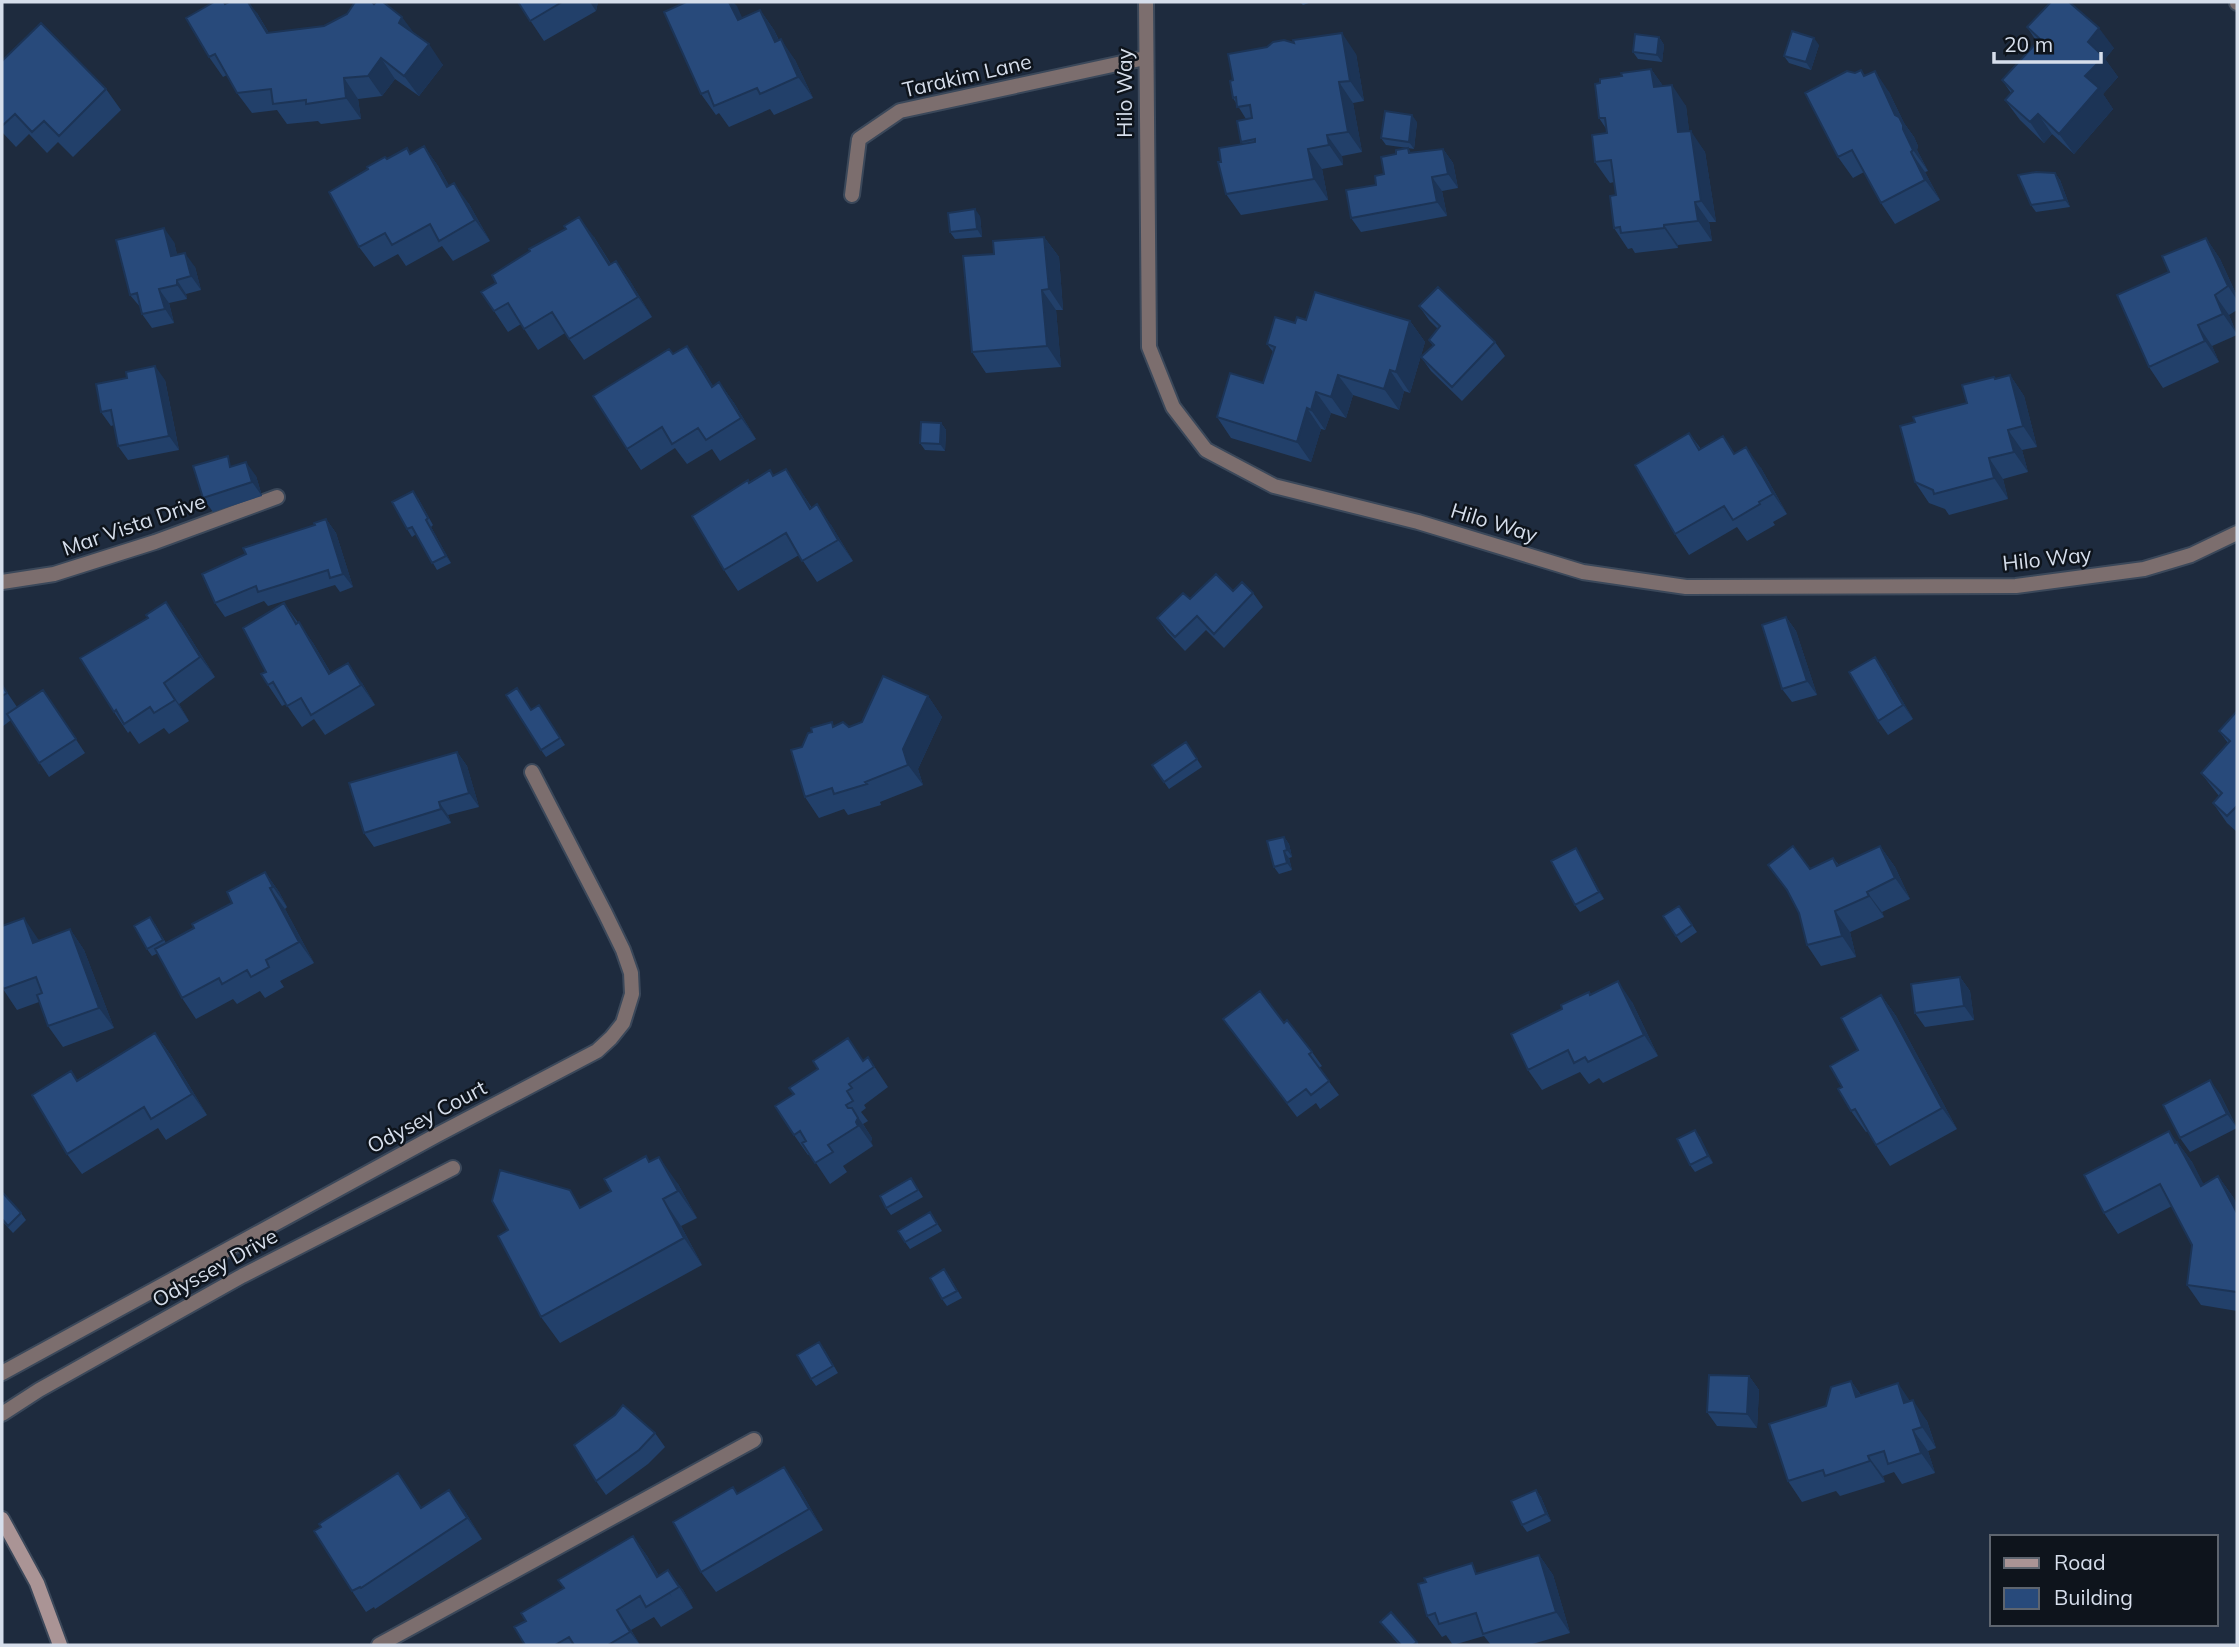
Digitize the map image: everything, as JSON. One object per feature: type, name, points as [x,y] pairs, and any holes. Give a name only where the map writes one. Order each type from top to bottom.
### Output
[{"type":"street","name":"Hilo Way","points":[[1146,2],[1149,346],[1173,407],[1206,450],[1274,486],[1418,522],[1583,572],[1686,587],[2016,586],[2144,569],[2191,555],[2237,533]]},
{"type":"street","name":"Tarakim Lane","points":[[852,195],[859,139],[900,111],[1145,58]]},
{"type":"street","name":"Mar Vista Drive","points":[[2,582],[54,574],[155,542],[277,497]]},
{"type":"street","name":"Odysey Court","points":[[2,1373],[425,1141],[597,1051],[611,1038],[623,1023],[632,994],[631,973],[605,912],[531,772]]},
{"type":"street","name":"Odyssey Drive","points":[[2,1415],[39,1390],[242,1276],[453,1168]]},
{"type":"street","points":[[379,1645],[754,1440]]},
{"type":"street","points":[[2,1520],[37,1583],[60,1645]]},
{"type":"building","points":[[214,2],[248,2],[267,33],[324,26],[347,14],[355,2],[383,2],[402,17],[399,23],[429,44],[404,76],[381,58],[368,76],[344,78],[346,98],[306,104],[306,100],[273,104],[271,89],[237,93],[215,54],[209,57],[186,18]]},
{"type":"building","points":[[518,2],[562,2],[530,21]]},
{"type":"building","points":[[686,2],[729,2],[738,20],[760,10],[775,42],[781,39],[798,77],[760,94],[757,88],[714,106],[708,91],[701,94],[664,12]]},
{"type":"building","points":[[2051,2],[2069,2],[2099,28],[2088,42],[2104,57],[2085,76],[2099,88],[2059,134],[2038,114],[2030,122],[2005,100],[2013,91],[2002,80],[2040,39],[2027,27]]},
{"type":"building","points":[[41,23],[106,89],[59,136],[44,121],[32,132],[15,114],[2,126],[2,61]]},
{"type":"building","points":[[1792,31],[1814,38],[1806,62],[1784,56]]},
{"type":"building","points":[[1342,33],[1350,81],[1339,82],[1348,132],[1327,135],[1329,145],[1308,149],[1314,179],[1226,194],[1218,162],[1221,162],[1219,148],[1255,142],[1255,139],[1241,142],[1237,121],[1252,118],[1250,105],[1237,107],[1236,97],[1233,98],[1228,54],[1267,47],[1273,42],[1284,40],[1294,43],[1293,40]]},
{"type":"building","points":[[1635,34],[1659,37],[1657,55],[1633,52]]},
{"type":"building","points":[[1651,69],[1654,87],[1672,85],[1678,132],[1691,131],[1701,201],[1695,202],[1698,221],[1621,233],[1620,227],[1614,228],[1610,196],[1616,195],[1611,160],[1595,162],[1592,135],[1607,133],[1605,118],[1599,118],[1595,84],[1600,83],[1600,79],[1622,76],[1621,73]]},
{"type":"building","points":[[1861,70],[1864,76],[1875,71],[1895,115],[1903,125],[1913,150],[1911,152],[1925,180],[1881,203],[1852,150],[1838,157],[1805,93],[1847,71],[1855,73]]},
{"type":"building","points":[[1385,111],[1412,115],[1409,142],[1381,138]]},
{"type":"building","points":[[424,146],[447,187],[454,183],[475,220],[439,241],[430,224],[392,245],[385,233],[359,247],[329,192],[385,157],[387,159],[407,148],[410,154]]},
{"type":"building","points":[[1408,148],[1409,153],[1443,149],[1448,174],[1432,177],[1437,202],[1351,218],[1346,190],[1376,185],[1375,176],[1384,174],[1381,157]]},
{"type":"building","points":[[2055,173],[2065,200],[2031,205],[2018,175]]},
{"type":"building","points":[[975,209],[977,229],[950,232],[948,213]]},
{"type":"building","points":[[579,217],[609,265],[616,261],[638,297],[569,339],[552,312],[524,329],[508,303],[494,311],[481,292],[496,283],[492,275],[530,251],[529,249],[566,229],[564,226]]},
{"type":"building","points":[[164,228],[171,256],[185,253],[191,276],[177,280],[177,285],[159,289],[165,309],[142,314],[137,293],[130,295],[116,240]]},
{"type":"building","points":[[1044,237],[1049,289],[1042,290],[1047,346],[972,352],[963,256],[994,254],[993,241]]},
{"type":"building","points":[[2206,238],[2228,286],[2215,295],[2223,314],[2198,325],[2205,341],[2149,367],[2117,295],[2169,272],[2162,256]]},
{"type":"building","points":[[1438,287],[1495,342],[1452,387],[1421,357],[1434,345],[1429,340],[1440,326],[1419,306]]},
{"type":"building","points":[[1315,292],[1410,321],[1396,372],[1390,370],[1384,389],[1338,375],[1331,397],[1316,392],[1311,410],[1307,408],[1297,442],[1217,417],[1230,373],[1263,383],[1275,347],[1267,344],[1275,317],[1295,323],[1297,317],[1306,320]]},
{"type":"building","points":[[687,346],[712,387],[719,382],[741,418],[706,440],[698,428],[672,444],[662,427],[627,449],[593,396],[669,349],[673,354]]},
{"type":"building","points":[[155,366],[169,436],[118,446],[111,410],[101,412],[96,384],[127,378],[126,372]]},
{"type":"building","points":[[2010,375],[2023,426],[2008,430],[2014,452],[1989,458],[1994,478],[1934,494],[1933,490],[1915,482],[1900,426],[1915,422],[1913,417],[1967,403],[1962,385]]},
{"type":"building","points":[[921,422],[941,423],[940,444],[920,443]]},
{"type":"building","points":[[1689,433],[1699,450],[1723,436],[1734,454],[1746,447],[1773,494],[1733,520],[1724,506],[1675,534],[1635,465]]},
{"type":"building","points":[[228,456],[230,467],[246,462],[252,482],[203,498],[193,466]]},
{"type":"building","points":[[786,469],[810,509],[817,504],[838,540],[802,561],[786,533],[724,570],[692,516],[748,480],[749,483],[770,470],[773,476]]},
{"type":"building","points":[[413,491],[446,556],[432,563],[412,527],[407,529],[392,502]]},
{"type":"building","points":[[326,519],[343,574],[330,578],[328,570],[258,592],[256,586],[215,603],[202,574],[246,554],[243,548]]},
{"type":"building","points":[[1216,574],[1233,591],[1242,582],[1253,593],[1214,634],[1197,616],[1175,637],[1157,618],[1183,593],[1190,599]]},
{"type":"building","points":[[166,602],[200,657],[164,683],[175,700],[154,713],[150,707],[124,724],[80,658],[148,618],[146,615]]},
{"type":"building","points":[[284,603],[296,624],[299,622],[329,674],[348,663],[361,685],[311,715],[301,698],[287,706],[273,682],[268,685],[261,674],[266,672],[243,628]]},
{"type":"building","points":[[1786,617],[1807,681],[1782,689],[1762,625]]},
{"type":"building","points":[[1875,657],[1903,705],[1878,721],[1849,672]]},
{"type":"building","points":[[883,676],[928,696],[903,749],[908,765],[865,782],[867,784],[834,794],[832,788],[805,797],[791,750],[802,747],[808,733],[812,732],[811,728],[832,722],[833,727],[843,722],[849,727],[862,722]]},
{"type":"building","points":[[517,688],[531,710],[539,705],[560,738],[541,750],[506,695]]},
{"type":"building","points":[[43,690],[76,739],[39,763],[7,714]]},
{"type":"building","points":[[2237,711],[2237,808],[2227,816],[2213,803],[2222,793],[2201,773],[2230,741],[2219,731]]},
{"type":"building","points":[[1186,742],[1197,759],[1164,782],[1152,765]]},
{"type":"building","points":[[457,752],[469,793],[439,802],[441,809],[364,833],[349,783]]},
{"type":"building","points":[[1284,837],[1287,863],[1274,867],[1267,841]]},
{"type":"building","points":[[1793,846],[1810,869],[1833,858],[1837,866],[1880,846],[1895,878],[1867,892],[1869,896],[1835,911],[1842,936],[1807,945],[1799,913],[1787,890],[1768,865]]},
{"type":"building","points":[[1576,848],[1599,892],[1575,905],[1551,861]]},
{"type":"building","points":[[265,872],[273,887],[270,888],[299,942],[266,960],[269,967],[251,977],[247,970],[222,984],[219,978],[182,998],[155,949],[194,928],[192,924],[232,903],[227,892]]},
{"type":"building","points":[[1679,906],[1692,925],[1676,936],[1663,916]]},
{"type":"building","points":[[150,917],[163,940],[147,949],[134,926]]},
{"type":"building","points":[[24,918],[33,943],[70,929],[99,1008],[48,1026],[37,995],[42,993],[36,977],[3,989],[2,926]]},
{"type":"building","points":[[1960,977],[1964,1006],[1915,1013],[1911,984]]},
{"type":"building","points":[[1618,981],[1644,1035],[1588,1062],[1585,1057],[1574,1063],[1568,1050],[1528,1070],[1511,1034],[1562,1009],[1561,1005]]},
{"type":"building","points":[[1260,991],[1284,1023],[1287,1020],[1312,1052],[1309,1054],[1329,1081],[1311,1095],[1306,1089],[1287,1103],[1223,1019]]},
{"type":"building","points":[[1881,995],[1942,1108],[1876,1145],[1855,1109],[1851,1111],[1838,1089],[1842,1087],[1830,1066],[1858,1050],[1841,1018]]},
{"type":"building","points":[[155,1033],[192,1094],[151,1119],[144,1107],[67,1154],[32,1095],[71,1071],[77,1081]]},
{"type":"building","points":[[848,1038],[863,1061],[868,1057],[874,1067],[849,1084],[852,1088],[847,1091],[853,1101],[846,1105],[852,1108],[858,1118],[858,1126],[828,1145],[833,1152],[815,1163],[802,1143],[806,1141],[800,1131],[794,1135],[775,1106],[794,1094],[789,1088],[818,1069],[813,1061]]},
{"type":"building","points":[[2210,1080],[2227,1114],[2180,1138],[2163,1105]]},
{"type":"building","points":[[1695,1130],[1708,1156],[1690,1165],[1677,1139]]},
{"type":"building","points":[[2169,1131],[2201,1186],[2218,1176],[2237,1213],[2237,1292],[2187,1285],[2192,1245],[2160,1184],[2104,1213],[2084,1175]]},
{"type":"building","points":[[646,1156],[649,1162],[659,1157],[678,1191],[663,1199],[684,1238],[541,1317],[498,1236],[508,1230],[492,1201],[500,1170],[570,1190],[580,1208],[611,1191],[604,1179]]},
{"type":"building","points":[[911,1178],[918,1190],[886,1208],[880,1196]]},
{"type":"building","points":[[2,1192],[21,1213],[8,1226],[2,1219]]},
{"type":"building","points":[[930,1212],[937,1224],[905,1242],[898,1231]]},
{"type":"building","points":[[944,1269],[957,1291],[942,1299],[930,1278]]},
{"type":"building","points":[[819,1342],[833,1366],[811,1379],[797,1355]]},
{"type":"building","points":[[1709,1375],[1749,1376],[1747,1414],[1707,1412]]},
{"type":"building","points":[[1851,1381],[1856,1397],[1898,1383],[1904,1403],[1913,1400],[1922,1427],[1913,1430],[1921,1453],[1888,1464],[1884,1451],[1868,1456],[1870,1461],[1825,1476],[1823,1470],[1788,1481],[1769,1424],[1826,1406],[1831,1387]]},
{"type":"building","points":[[623,1405],[655,1433],[639,1450],[596,1481],[574,1445],[615,1415]]},
{"type":"building","points":[[784,1467],[809,1509],[701,1572],[673,1522],[733,1487],[737,1494]]},
{"type":"building","points":[[398,1473],[421,1508],[449,1490],[467,1518],[361,1588],[352,1591],[314,1531],[321,1527],[319,1524]]},
{"type":"building","points":[[1536,1490],[1546,1514],[1522,1525],[1511,1501]]},
{"type":"building","points":[[633,1536],[657,1577],[668,1570],[679,1587],[646,1607],[640,1596],[617,1610],[630,1632],[608,1645],[574,1645],[569,1637],[555,1645],[525,1645],[514,1627],[526,1621],[521,1613],[564,1588],[558,1580]]},
{"type":"building","points":[[1539,1555],[1556,1612],[1483,1634],[1476,1613],[1439,1624],[1435,1613],[1427,1616],[1418,1584],[1426,1582],[1424,1578],[1472,1563],[1476,1574]]},
{"type":"building","points":[[1391,1612],[1417,1642],[1413,1645],[1401,1645],[1380,1622]]}]
